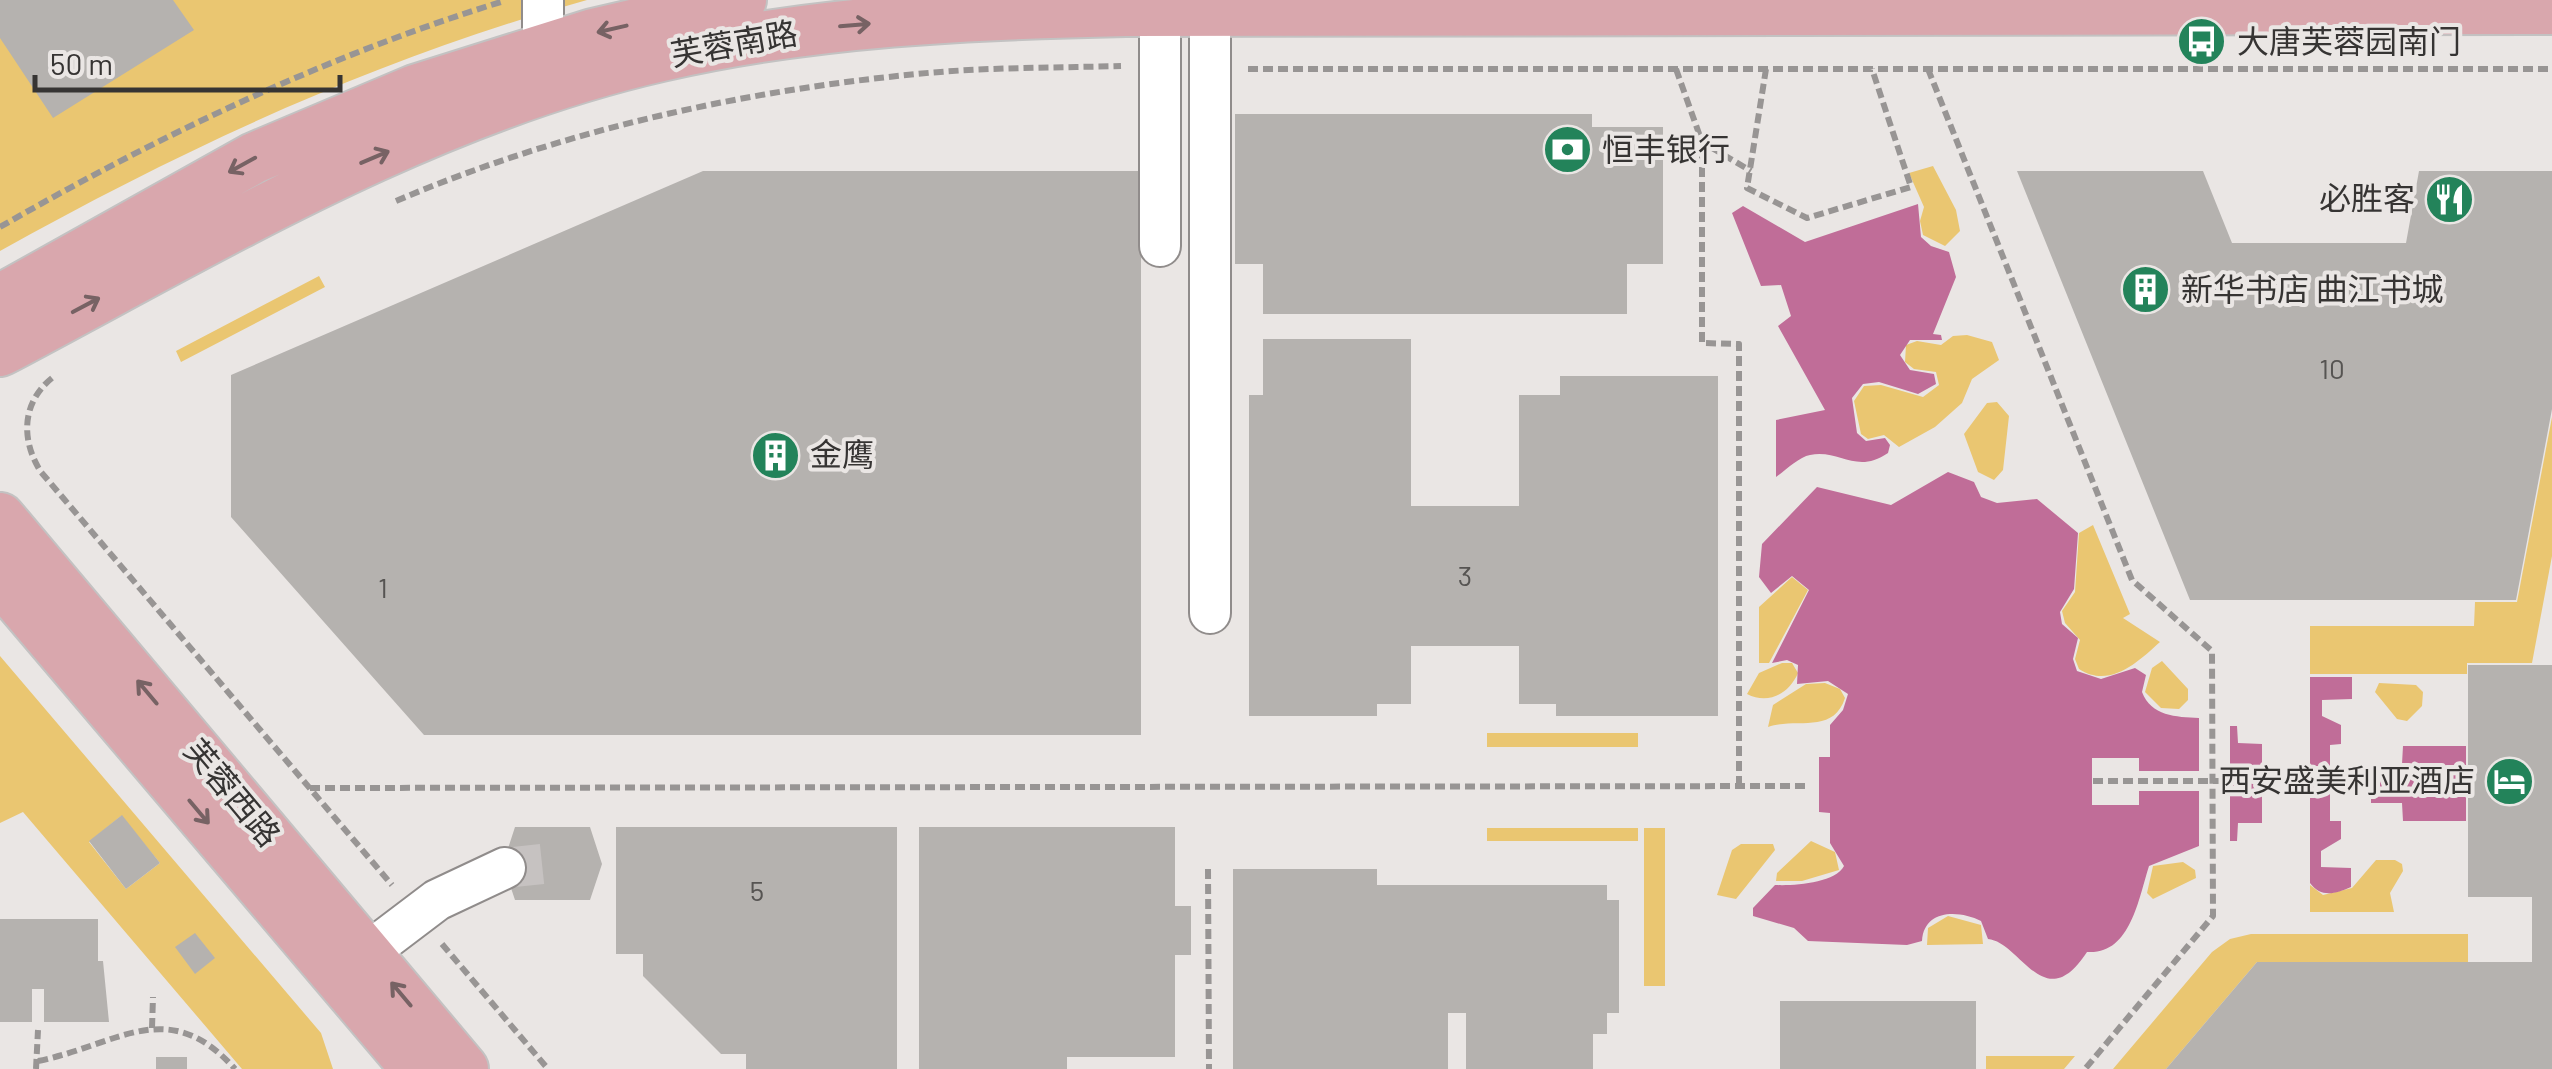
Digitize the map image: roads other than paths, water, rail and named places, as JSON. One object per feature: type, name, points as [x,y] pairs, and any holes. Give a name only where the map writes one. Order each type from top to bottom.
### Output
[{"type":"main road","name":"芙蓉南路","points":[[0,300],[254,158],[415,90],[544,49],[742,0]]},
{"type":"main road","name":"芙蓉南路","points":[[0,350],[256,213],[370,159],[525,97],[660,56],[866,24],[991,13],[1160,10],[2552,9]]},
{"type":"main road","name":"芙蓉西路","points":[[0,518],[463,1069]]},
{"type":"main road","name":"芙蓉西路","points":[[0,578],[417,1069]]},
{"type":"lane","points":[[544,0],[544,49]]},
{"type":"lane","points":[[1160,10],[1160,246]]},
{"type":"lane","points":[[1210,10],[1210,613]]},
{"type":"lane","points":[[368,954],[417,915],[466,884],[505,868]]},
{"type":"tunnel","points":[[505,868],[542,864]]},
{"type":"place","name":"大唐芙蓉园南门","points":[[2202,42]]},
{"type":"place","name":"恒丰银行","points":[[1567,150]]},
{"type":"place","name":"必胜客","points":[[2450,199]]},
{"type":"place","name":"新华书店 曲江书城","points":[[2146,290]]},
{"type":"place","name":"金鹰","points":[[775,455]]},
{"type":"place","name":"西安盛美利亚酒店","points":[[2510,781]]}]
